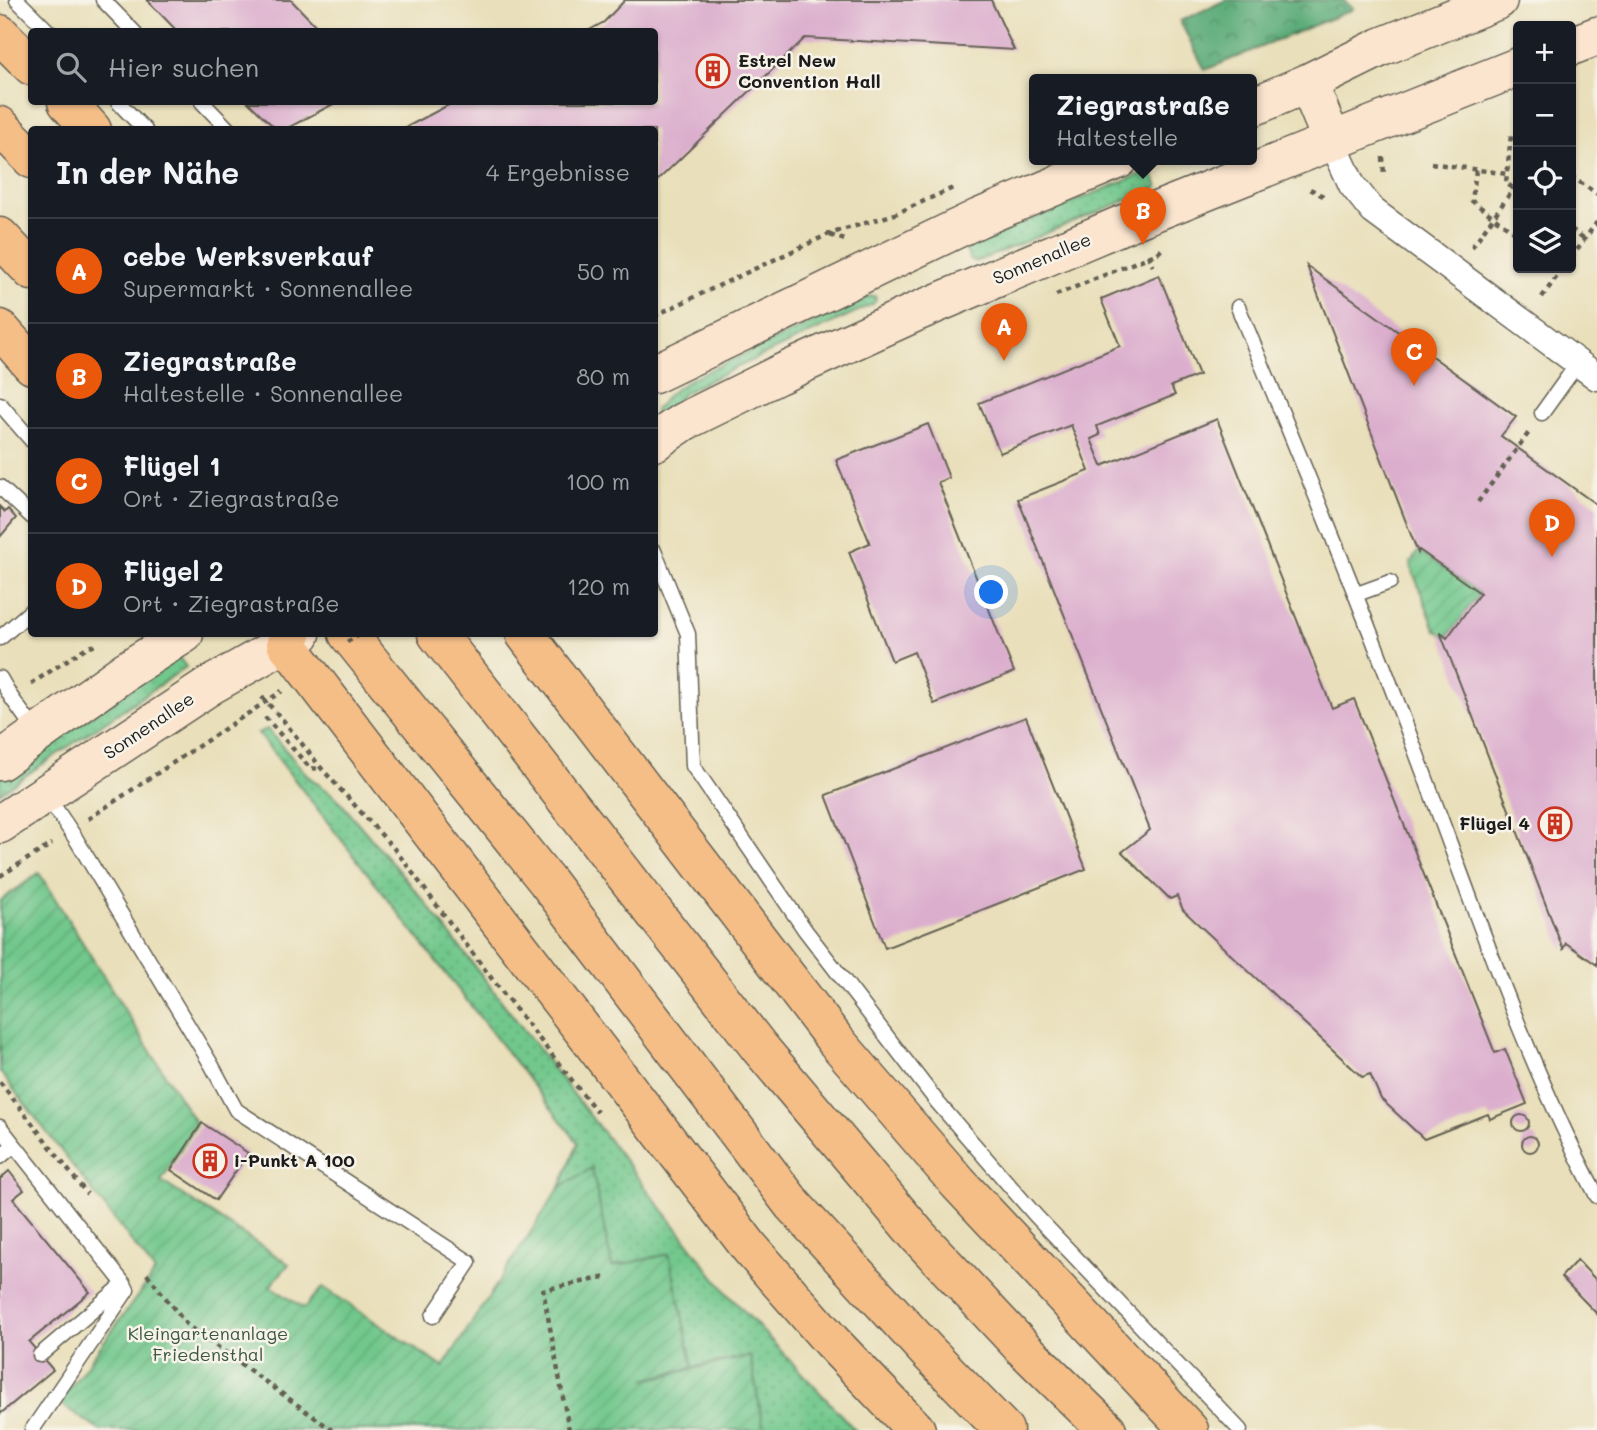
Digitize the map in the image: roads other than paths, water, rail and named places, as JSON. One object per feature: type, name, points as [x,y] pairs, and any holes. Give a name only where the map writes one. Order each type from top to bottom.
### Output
[{"type":"highway","points":[[0,34],[28,62]]},
{"type":"highway","points":[[70,105],[88,126]]},
{"type":"highway","points":[[0,126],[28,155]]},
{"type":"highway","points":[[0,237],[28,267]]},
{"type":"highway","points":[[0,329],[28,360]]},
{"type":"highway","points":[[438,637],[794,1089],[919,1237],[1023,1348],[1107,1430]]},
{"type":"highway","points":[[527,637],[836,1041],[958,1183],[1189,1430]]},
{"type":"highway","points":[[310,646],[750,1248],[831,1341],[916,1430]]},
{"type":"highway","points":[[310,646],[547,881],[793,1205],[1004,1430]]},
{"type":"main road","points":[[1257,104],[1381,47],[1498,0]]},
{"type":"main road","points":[[1576,44],[1597,36]]},
{"type":"main road","name":"Sonnenallee","points":[[658,439],[684,422],[823,353],[1170,206],[1513,69]]},
{"type":"main road","points":[[1308,83],[1332,141]]},
{"type":"main road","points":[[658,372],[979,218],[1105,165]]},
{"type":"main road","points":[[0,761],[127,670],[179,637]]},
{"type":"main road","name":"Sonnenallee","points":[[0,824],[211,685],[310,646]]},
{"type":"street","points":[[1332,141],[1352,186],[1373,211],[1588,370]]},
{"type":"lane","points":[[17,0],[44,28]]},
{"type":"lane","points":[[103,0],[130,28]]},
{"type":"lane","points":[[121,105],[141,126]]},
{"type":"lane","points":[[205,105],[225,126]]},
{"type":"lane","points":[[1238,307],[1357,594],[1510,1002],[1542,1080],[1597,1196]]},
{"type":"lane","points":[[1539,417],[1588,370]]},
{"type":"lane","points":[[0,404],[28,436]]},
{"type":"lane","points":[[0,487],[28,513]]},
{"type":"lane","points":[[658,561],[688,634],[693,766],[805,930],[938,1103],[1036,1216],[1240,1430]]},
{"type":"lane","points":[[1357,594],[1390,582]]},
{"type":"lane","points":[[0,638],[28,614]]},
{"type":"lane","points":[[0,678],[37,734]]},
{"type":"lane","points":[[47,794],[211,1064],[236,1110],[469,1262],[433,1316]]},
{"type":"lane","points":[[0,1127],[127,1290],[32,1430]]},
{"type":"lane","points":[[0,1157],[14,1145]]},
{"type":"lane","points":[[40,1354],[124,1283]]},
{"type":"place","name":"Estrel New Convention Hall","points":[[713,71]]},
{"type":"place","name":"Ziegrastraße","points":[[1143,245]]},
{"type":"place","name":"cebe Werksverkauf","points":[[1004,361]]},
{"type":"place","name":"Flügel 1","points":[[1414,386]]},
{"type":"place","name":"Flügel 2","points":[[1552,557]]},
{"type":"place","name":"Flügel 4","points":[[1555,824]]},
{"type":"place","name":"i-Punkt A 100","points":[[210,1161]]},
{"type":"park label","name":"Kleingartenanlage Friedensthal","points":[[208,1344]]}]
